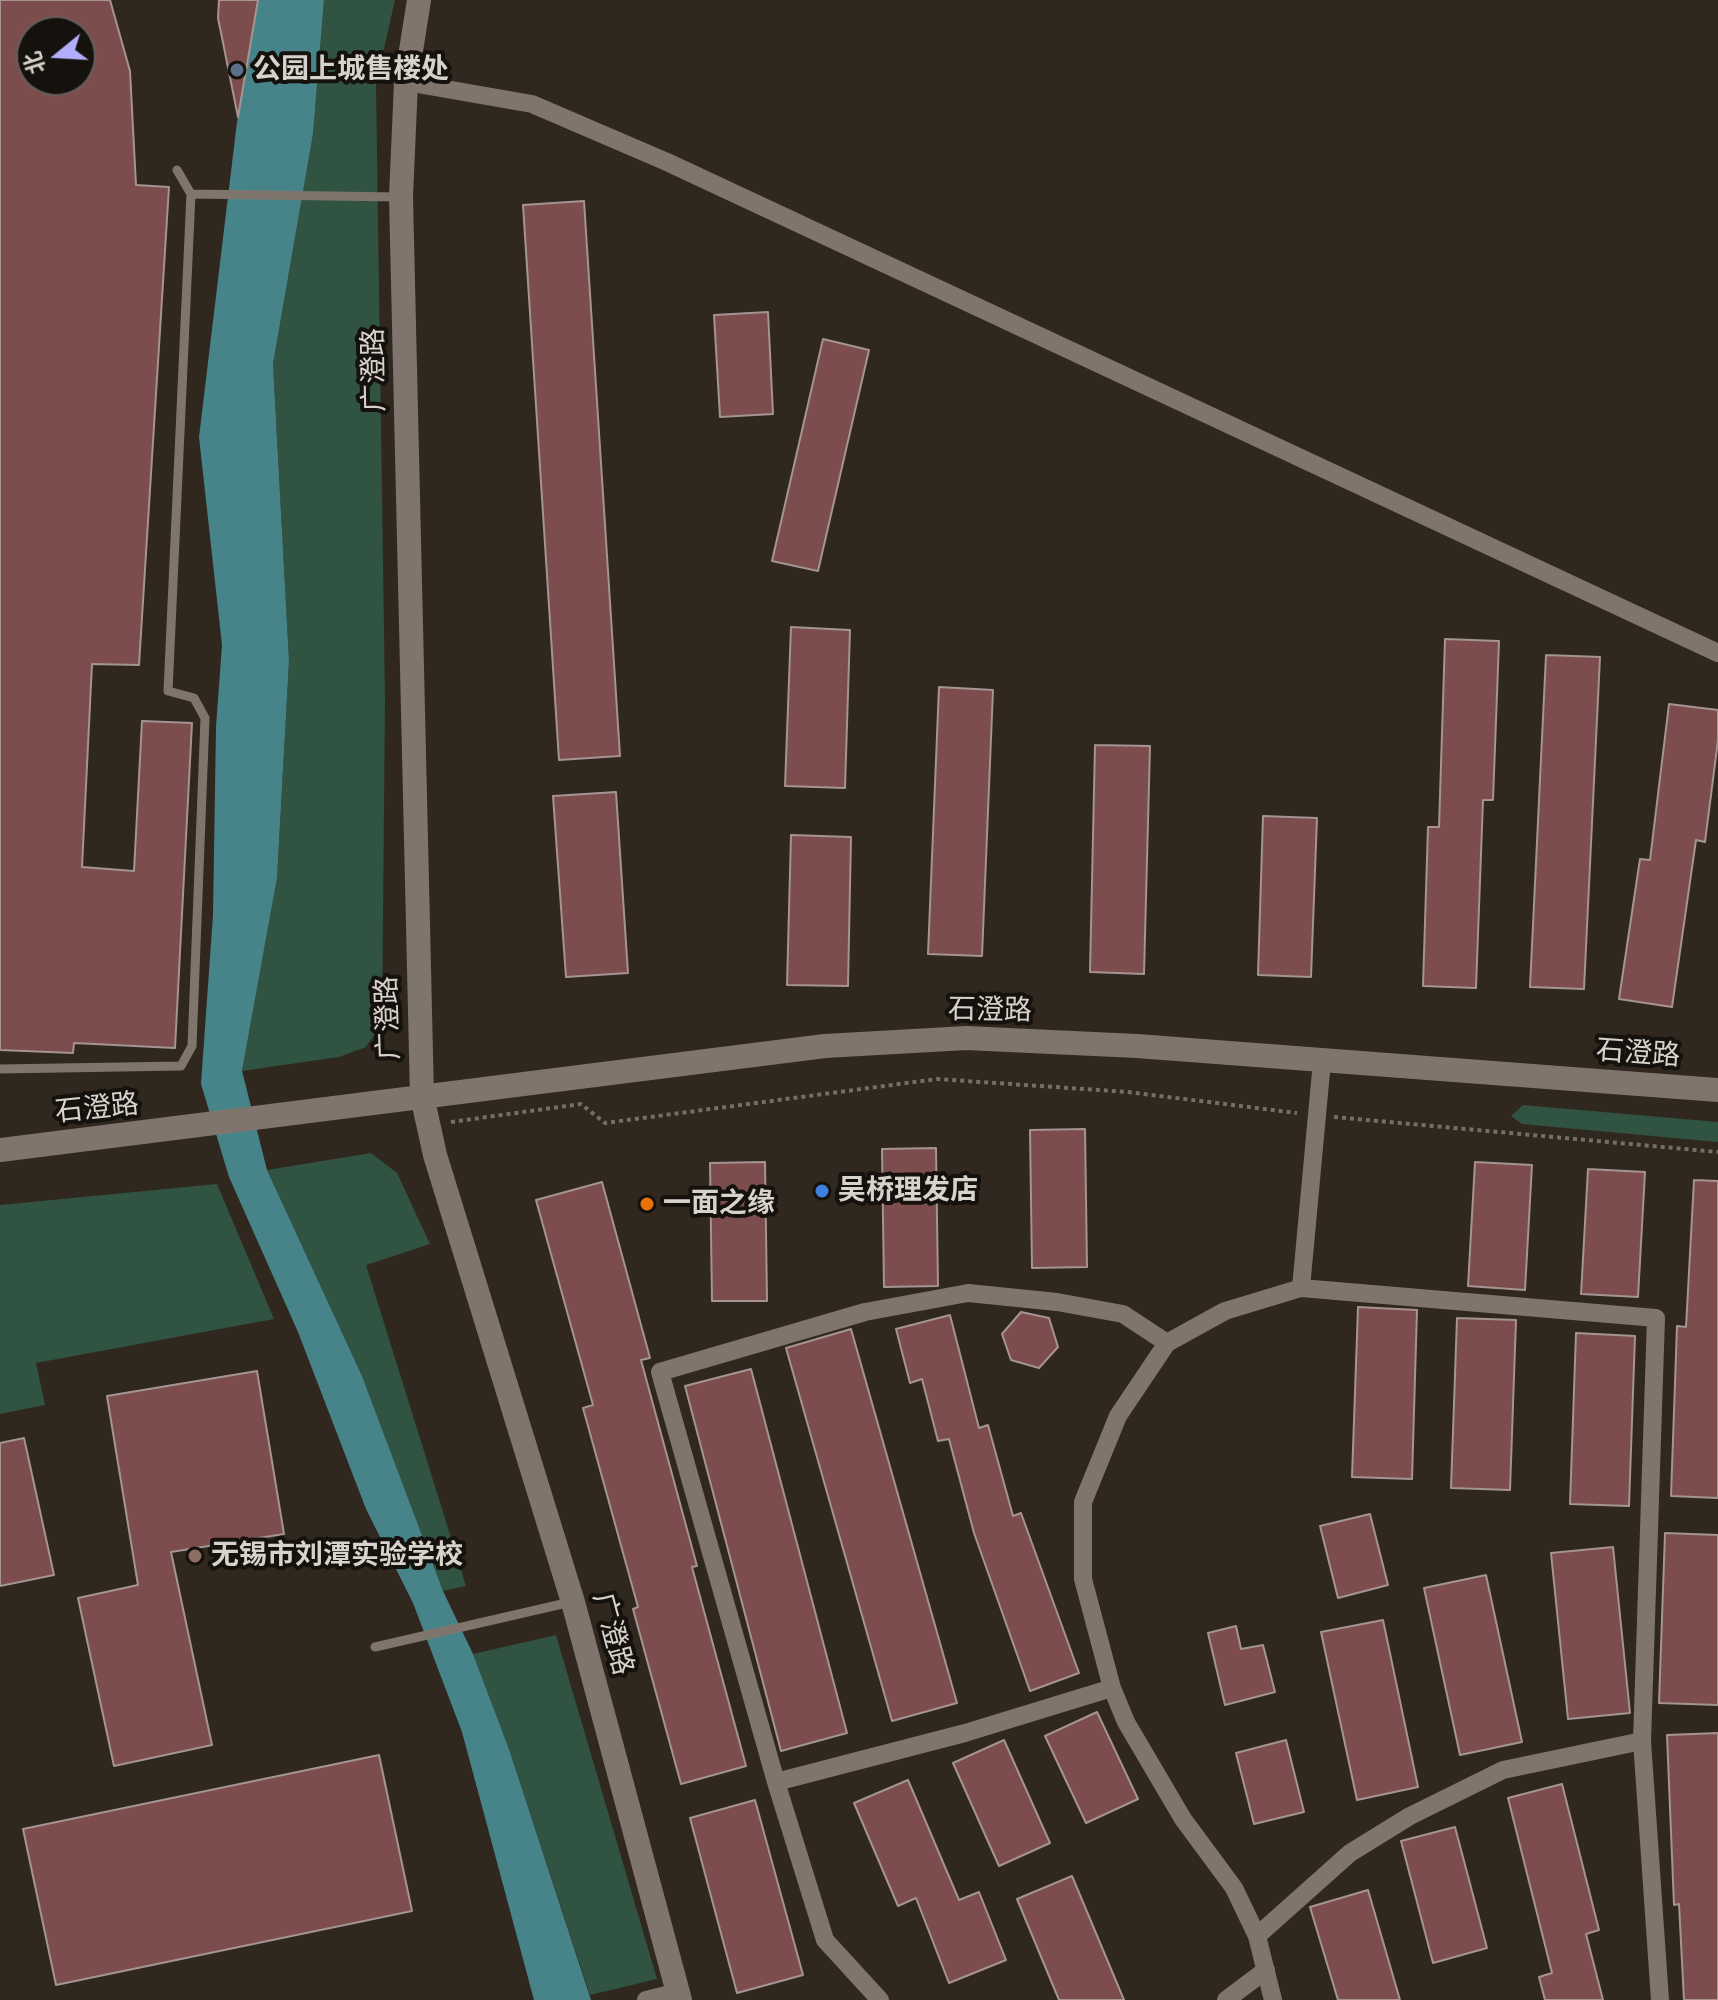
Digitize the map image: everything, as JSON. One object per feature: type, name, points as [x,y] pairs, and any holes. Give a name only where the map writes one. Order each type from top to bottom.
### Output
[{"type":"street","name":"广澄路","points":[[419,0],[406,82],[401,197],[422,1096],[428,1125],[573,1602],[679,1996]]},
{"type":"street","points":[[406,82],[532,104],[667,162],[1718,653]]},
{"type":"street","name":"石澄路","points":[[0,1150],[201,1128],[422,1096],[825,1046],[966,1038],[1718,1090]]},
{"type":"street","points":[[1301,1288],[1322,1061]]},
{"type":"street","points":[[1273,2000],[1257,1936],[1234,1888],[1183,1819],[1140,1747],[1112,1688],[1083,1579],[1083,1502],[1118,1416],[1167,1343],[1225,1311],[1301,1288],[1656,1318],[1642,1741],[1660,2000]]},
{"type":"street","points":[[880,2000],[825,1940],[776,1782],[660,1372],[865,1312],[968,1293],[1057,1302],[1123,1314],[1167,1343]]},
{"type":"street","points":[[776,1782],[965,1733],[1112,1688]]},
{"type":"street","points":[[1257,1936],[1350,1853],[1410,1816],[1503,1770],[1642,1741]]},
{"type":"street","points":[[1226,2000],[1266,1970]]},
{"type":"street","points":[[646,2000],[679,1996]]},
{"type":"lane","points":[[0,1069],[181,1066],[192,1046],[205,718],[194,698],[168,691],[191,194],[177,170]]},
{"type":"lane","points":[[191,194],[401,197]]},
{"type":"lane","points":[[375,1647],[573,1602]]},
{"type":"path","points":[[428,1125],[581,1104],[605,1123],[937,1079],[1128,1092],[1317,1116],[1718,1152]]},
{"type":"green space","points":[[324,0],[395,0],[376,84],[385,700],[382,1023],[366,1047],[339,1057],[242,1071],[277,878],[289,661],[273,364],[313,134]]},
{"type":"green space","points":[[1523,1105],[1718,1122],[1718,1142],[1522,1124],[1511,1116]]},
{"type":"green space","points":[[371,1153],[397,1173],[430,1244],[366,1265],[466,1586],[443,1591],[362,1376],[267,1170]]},
{"type":"green space","points":[[217,1184],[274,1319],[36,1363],[45,1405],[0,1414],[0,1205]]},
{"type":"green space","points":[[556,1635],[657,1979],[590,1995],[509,1749],[473,1654]]},
{"type":"water","points":[[258,0],[324,0],[313,134],[273,364],[289,661],[277,878],[242,1071],[267,1170],[362,1376],[443,1591],[473,1654],[509,1749],[591,2000],[534,2000],[462,1732],[413,1603],[366,1509],[298,1332],[229,1177],[201,1084],[213,915],[216,727],[222,645],[199,437],[237,122]]},
{"type":"building","points":[[0,0],[110,0],[130,71],[136,185],[169,187],[139,665],[92,664],[82,867],[134,871],[142,721],[192,723],[175,1048],[74,1043],[73,1053],[0,1050]]},
{"type":"building","name":"公园上城售楼处","points":[[219,0],[258,0],[238,117],[218,18]]},
{"type":"building","points":[[584,201],[620,756],[559,760],[523,205]]},
{"type":"building","points":[[768,312],[773,414],[720,417],[714,315]]},
{"type":"building","points":[[823,339],[869,350],[818,571],[772,561]]},
{"type":"building","points":[[791,627],[850,630],[845,788],[785,786]]},
{"type":"building","points":[[1445,639],[1499,641],[1493,800],[1483,800],[1476,988],[1423,986],[1428,827],[1439,827]]},
{"type":"building","points":[[1546,655],[1600,657],[1584,989],[1530,987]]},
{"type":"building","points":[[939,687],[993,690],[982,956],[928,954]]},
{"type":"building","points":[[1669,704],[1718,710],[1718,740],[1705,842],[1696,840],[1672,1007],[1619,999],[1640,859],[1650,860]]},
{"type":"building","points":[[1095,745],[1150,746],[1144,974],[1090,972]]},
{"type":"building","points":[[616,792],[628,973],[566,977],[553,796]]},
{"type":"building","points":[[1263,816],[1317,818],[1311,977],[1258,975]]},
{"type":"building","points":[[791,835],[851,837],[848,986],[787,985]]},
{"type":"building","points":[[1085,1129],[1087,1267],[1032,1268],[1030,1130]]},
{"type":"building","points":[[936,1148],[938,1286],[884,1287],[882,1149]]},
{"type":"building","points":[[765,1162],[767,1301],[712,1301],[710,1163]]},
{"type":"building","points":[[1475,1162],[1532,1165],[1525,1290],[1468,1286]]},
{"type":"building","points":[[1588,1169],[1645,1172],[1638,1297],[1581,1294]]},
{"type":"building","points":[[1694,1180],[1718,1181],[1718,1498],[1671,1496],[1677,1326],[1686,1327]]},
{"type":"building","points":[[602,1182],[650,1358],[641,1360],[697,1566],[692,1567],[746,1766],[681,1784],[633,1609],[638,1607],[583,1408],[593,1405],[536,1200]]},
{"type":"building","points":[[1358,1307],[1417,1310],[1412,1479],[1352,1477]]},
{"type":"building","points":[[1021,1312],[1049,1318],[1058,1347],[1039,1368],[1011,1360],[1002,1334]]},
{"type":"building","points":[[950,1315],[979,1428],[988,1425],[1013,1516],[1021,1513],[1079,1673],[1030,1691],[974,1533],[949,1439],[938,1441],[922,1379],[910,1383],[896,1329]]},
{"type":"building","points":[[1457,1318],[1516,1320],[1510,1490],[1451,1488]]},
{"type":"building","points":[[851,1329],[957,1703],[892,1721],[786,1348]]},
{"type":"building","points":[[1576,1333],[1635,1336],[1629,1506],[1570,1504]]},
{"type":"building","points":[[751,1369],[847,1733],[781,1751],[685,1386]]},
{"type":"building","points":[[257,1371],[284,1534],[171,1552],[212,1745],[114,1766],[78,1598],[138,1585],[107,1396]]},
{"type":"building","points":[[24,1438],[54,1575],[0,1586],[0,1443]]},
{"type":"building","points":[[1370,1514],[1388,1585],[1338,1598],[1320,1526]]},
{"type":"building","points":[[1665,1533],[1718,1535],[1718,1705],[1659,1703]]},
{"type":"building","points":[[1613,1547],[1630,1713],[1568,1719],[1551,1553]]},
{"type":"building","points":[[1486,1575],[1522,1742],[1460,1755],[1424,1588]]},
{"type":"building","points":[[1383,1620],[1418,1787],[1357,1800],[1321,1632]]},
{"type":"building","points":[[1236,1626],[1241,1649],[1263,1645],[1275,1692],[1225,1705],[1208,1633]]},
{"type":"building","points":[[1097,1712],[1138,1799],[1086,1823],[1045,1736]]},
{"type":"building","points":[[1718,1733],[1718,2000],[1684,2000],[1679,1904],[1674,1905],[1667,1735]]},
{"type":"building","points":[[1004,1740],[1050,1843],[999,1866],[953,1763]]},
{"type":"building","points":[[1286,1740],[1304,1812],[1254,1824],[1236,1753]]},
{"type":"building","points":[[379,1755],[412,1911],[56,1985],[23,1829]]},
{"type":"building","points":[[908,1780],[959,1900],[979,1892],[1006,1960],[949,1983],[916,1898],[898,1906],[854,1803]]},
{"type":"building","points":[[1562,1784],[1599,1930],[1586,1934],[1603,2000],[1545,2000],[1539,1977],[1552,1973],[1508,1798]]},
{"type":"building","points":[[755,1800],[803,1975],[737,1993],[690,1818]]},
{"type":"building","points":[[1455,1827],[1487,1948],[1433,1963],[1401,1841]]},
{"type":"building","points":[[1072,1876],[1124,2000],[1059,2000],[1017,1899]]},
{"type":"building","points":[[1368,1890],[1400,2000],[1338,2000],[1310,1907]]},
{"type":"place","name":"公园上城售楼处","points":[[237,70]]},
{"type":"place","name":"吴桥理发店","points":[[822,1191]]},
{"type":"place","name":"一面之缘","points":[[647,1204]]},
{"type":"place","name":"无锡市刘潭实验学校","points":[[195,1556]]}]
